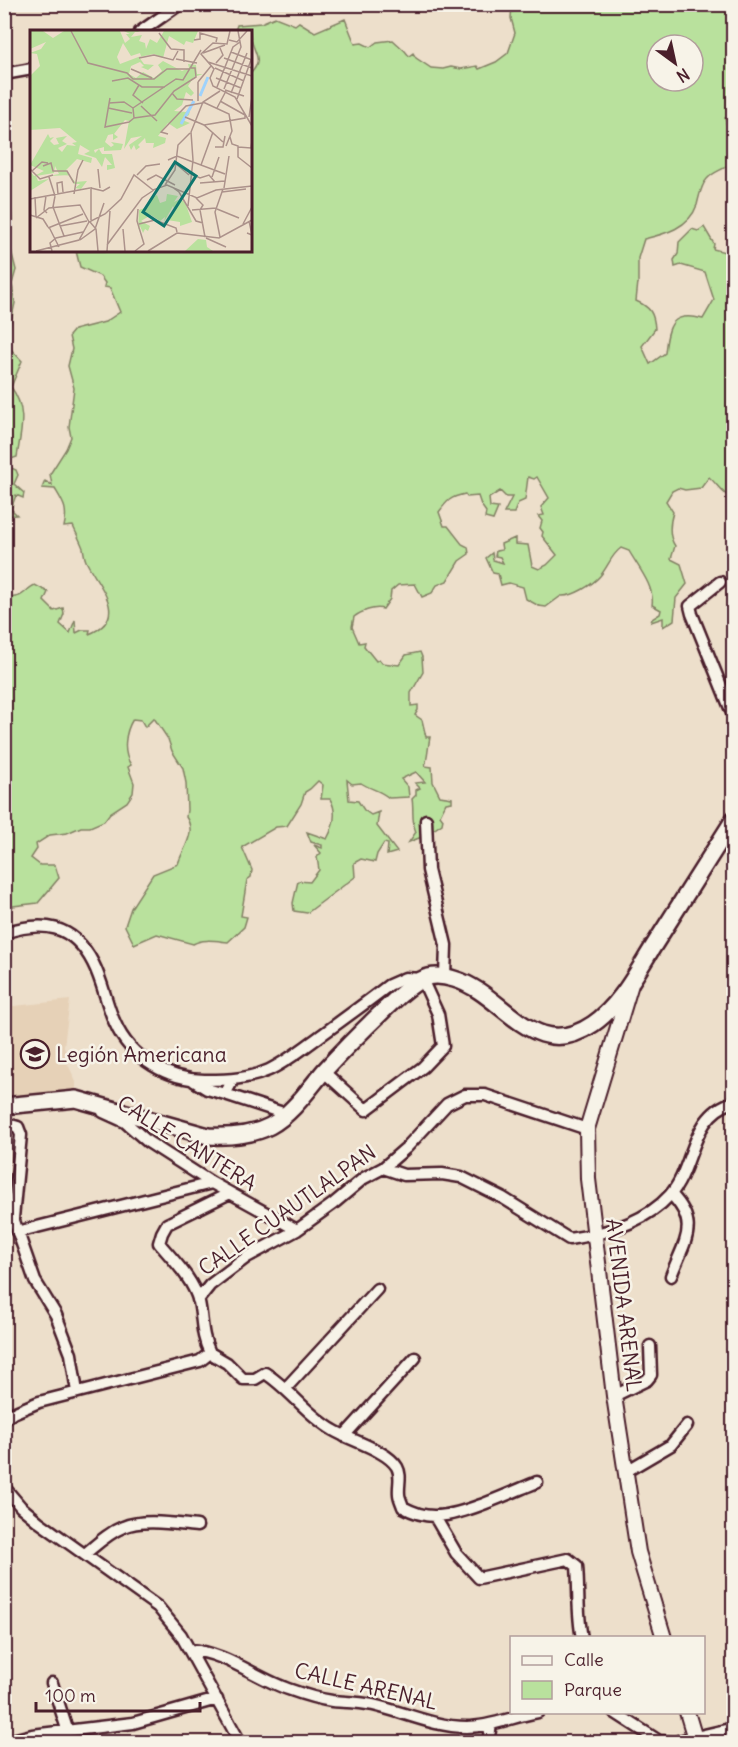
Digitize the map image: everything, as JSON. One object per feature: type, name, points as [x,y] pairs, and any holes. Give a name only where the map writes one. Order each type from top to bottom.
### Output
[{"type":"main road","points":[[4,1106],[76,1098],[208,1136],[226,1137],[255,1132],[272,1125],[286,1114],[355,1038],[398,998],[422,979],[433,976],[445,976],[475,987],[525,1027],[542,1034],[561,1037],[580,1032],[594,1024],[612,1008],[633,979],[734,819]]},
{"type":"street","points":[[143,30],[180,4]]},
{"type":"street","points":[[4,74],[30,69]]},
{"type":"street","points":[[720,582],[690,606],[734,718]]},
{"type":"street","points":[[426,820],[428,870],[447,945],[445,976]]},
{"type":"street","points":[[4,933],[19,928],[45,926],[59,928],[73,936],[94,963],[114,1022],[132,1050],[151,1065],[170,1074],[194,1081],[207,1089],[286,1114]]},
{"type":"street","points":[[194,1081],[233,1080],[269,1070],[293,1056],[389,985],[405,978],[422,979],[438,1014],[443,1046],[423,1067],[366,1110],[324,1072]]},
{"type":"street","name":"AVENIDA ARENAL","points":[[633,979],[587,1129],[588,1179],[614,1396],[638,1552],[663,1636]]},
{"type":"street","points":[[225,1094],[233,1080]]},
{"type":"street","name":"CALLE CUAUTLALPAN","points":[[198,1300],[210,1285],[247,1257],[297,1230],[364,1178],[383,1168],[406,1149],[447,1104],[465,1095],[485,1095],[587,1129]]},
{"type":"street","name":"CALLE CANTERA","points":[[91,1102],[97,1110],[125,1122],[148,1142],[212,1184],[297,1230]]},
{"type":"street","points":[[383,1168],[404,1175],[461,1176],[503,1198],[569,1239],[594,1235],[617,1228],[639,1217],[671,1194],[702,1125],[715,1112],[734,1102]]},
{"type":"street","points":[[4,1123],[18,1127],[21,1136],[13,1218],[35,1281],[56,1315],[71,1354],[77,1392]]},
{"type":"street","points":[[17,1232],[212,1184]]},
{"type":"street","name":"CALLE CUAUTLALPAN","points":[[210,1353],[203,1341],[198,1300],[188,1277],[159,1243],[167,1224],[230,1194]]},
{"type":"street","points":[[671,1194],[687,1214],[690,1225],[671,1276]]},
{"type":"street","points":[[285,1389],[377,1288]]},
{"type":"street","points":[[614,1396],[647,1380],[651,1375],[650,1346]]},
{"type":"street","points":[[4,1419],[39,1402],[200,1361],[210,1353],[228,1363],[243,1379],[255,1379],[265,1373],[302,1407],[332,1429],[385,1455],[396,1466],[403,1507],[435,1516],[463,1511],[537,1482]]},
{"type":"street","points":[[344,1436],[415,1358]]},
{"type":"street","points":[[625,1472],[670,1444],[687,1425]]},
{"type":"street","points":[[4,1487],[21,1507],[158,1607],[181,1635],[240,1743]]},
{"type":"street","points":[[435,1516],[456,1553],[479,1578],[568,1559],[578,1566],[577,1614],[582,1636]]},
{"type":"street","points":[[85,1554],[99,1541],[125,1525],[152,1523],[197,1526]]},
{"type":"street","name":"CALLE ARENAL","points":[[190,1650],[212,1655],[273,1684],[306,1696],[372,1705],[446,1725],[466,1727],[491,1725],[517,1715],[528,1714]]},
{"type":"street","points":[[52,1683],[64,1736]]},
{"type":"street","points":[[4,1742],[32,1736],[64,1736],[133,1723],[217,1699]]},
{"type":"street","points":[[616,1714],[659,1741],[695,1740],[734,1728]]},
{"type":"street","points":[[687,1714],[695,1740]]},
{"type":"street","points":[[488,1743],[491,1725]]},
{"type":"shaded area","name":"Legión Americana","points":[[70,1000],[64,1046],[67,1062],[76,1082],[76,1090],[5,1097],[5,1007]]},
{"type":"green space","points":[[512,5],[733,5],[733,119],[725,118],[733,153],[732,160],[705,182],[697,205],[688,219],[675,229],[644,239],[638,258],[636,301],[650,311],[655,329],[642,346],[650,364],[665,353],[668,334],[673,322],[684,317],[703,319],[714,300],[705,272],[681,265],[675,267],[674,260],[678,254],[679,242],[692,229],[698,231],[704,227],[714,244],[713,249],[733,254],[733,499],[709,477],[701,488],[685,490],[678,488],[672,491],[666,501],[673,512],[670,533],[675,546],[671,559],[681,564],[687,584],[676,598],[674,620],[663,627],[663,618],[651,622],[661,610],[652,605],[651,591],[629,551],[621,548],[592,583],[582,590],[561,596],[546,607],[526,599],[523,587],[509,583],[501,585],[498,574],[493,573],[486,558],[492,553],[493,560],[503,563],[500,557],[495,556],[496,551],[502,550],[501,544],[515,538],[515,544],[528,545],[532,566],[539,569],[557,555],[542,536],[543,532],[540,528],[542,521],[538,516],[544,515],[541,507],[549,498],[537,477],[534,479],[528,477],[525,500],[518,503],[514,513],[504,513],[512,497],[506,497],[500,491],[489,498],[490,507],[498,508],[493,520],[485,518],[486,512],[478,496],[467,497],[465,494],[452,498],[439,512],[444,526],[448,526],[462,544],[468,547],[469,554],[459,561],[447,581],[437,585],[432,593],[422,597],[415,584],[398,585],[391,591],[390,599],[383,609],[372,609],[357,615],[354,617],[352,627],[359,643],[365,642],[364,646],[376,661],[379,659],[382,663],[399,665],[406,655],[420,652],[423,672],[411,693],[411,706],[418,705],[415,715],[422,720],[426,737],[430,737],[425,766],[432,767],[433,782],[440,796],[452,798],[452,802],[446,803],[440,815],[443,819],[442,824],[424,836],[409,842],[416,832],[412,799],[416,795],[416,790],[420,788],[415,783],[425,782],[416,772],[401,779],[408,787],[409,797],[389,798],[361,783],[352,784],[347,780],[349,800],[358,801],[371,815],[379,812],[377,826],[397,852],[387,855],[388,844],[384,843],[375,862],[361,859],[354,863],[355,877],[307,913],[294,911],[293,903],[298,881],[310,882],[319,870],[317,857],[321,853],[314,845],[322,848],[322,845],[311,842],[307,832],[327,839],[334,819],[334,809],[330,799],[321,799],[323,785],[318,781],[305,792],[301,804],[287,826],[276,827],[242,847],[252,870],[251,877],[247,880],[241,916],[247,917],[244,927],[228,942],[206,940],[193,944],[157,934],[134,944],[125,926],[131,908],[153,874],[178,864],[190,835],[190,829],[186,817],[186,783],[183,768],[172,751],[168,739],[154,718],[145,727],[141,720],[133,719],[128,730],[126,754],[131,765],[128,767],[134,783],[133,793],[127,802],[110,813],[104,821],[67,833],[50,835],[36,844],[37,849],[31,858],[40,865],[55,865],[59,878],[38,903],[13,906],[5,911],[5,601],[21,595],[35,585],[48,592],[44,601],[54,611],[63,608],[64,614],[60,624],[70,633],[75,620],[76,633],[90,630],[89,634],[101,627],[108,619],[110,610],[108,600],[86,561],[73,526],[64,527],[65,511],[61,499],[55,489],[42,488],[45,481],[52,485],[50,474],[71,437],[69,427],[74,388],[68,366],[72,349],[69,336],[74,330],[105,322],[120,312],[110,288],[104,287],[105,283],[100,276],[80,267],[76,252],[252,252],[252,72],[257,64],[257,59],[252,42],[252,30],[235,30],[237,25],[261,23],[275,17],[295,25],[299,22],[315,32],[345,19],[355,44],[362,43],[370,47],[377,42],[393,40],[409,56],[413,53],[416,58],[431,68],[461,69],[477,66],[479,69],[496,62],[508,53],[515,33],[511,18]]},
{"type":"green space","points":[[6,184],[8,189],[6,198],[11,206],[12,223],[8,238],[16,270],[12,284],[15,303],[6,344],[22,361],[11,387],[20,404],[22,421],[20,438],[17,457],[8,460],[9,467],[16,470],[18,475],[14,484],[24,493],[23,498],[16,495],[11,509],[17,515],[5,516],[4,185]]},
{"type":"place","name":"Legión Americana","points":[[35,1054]]}]
